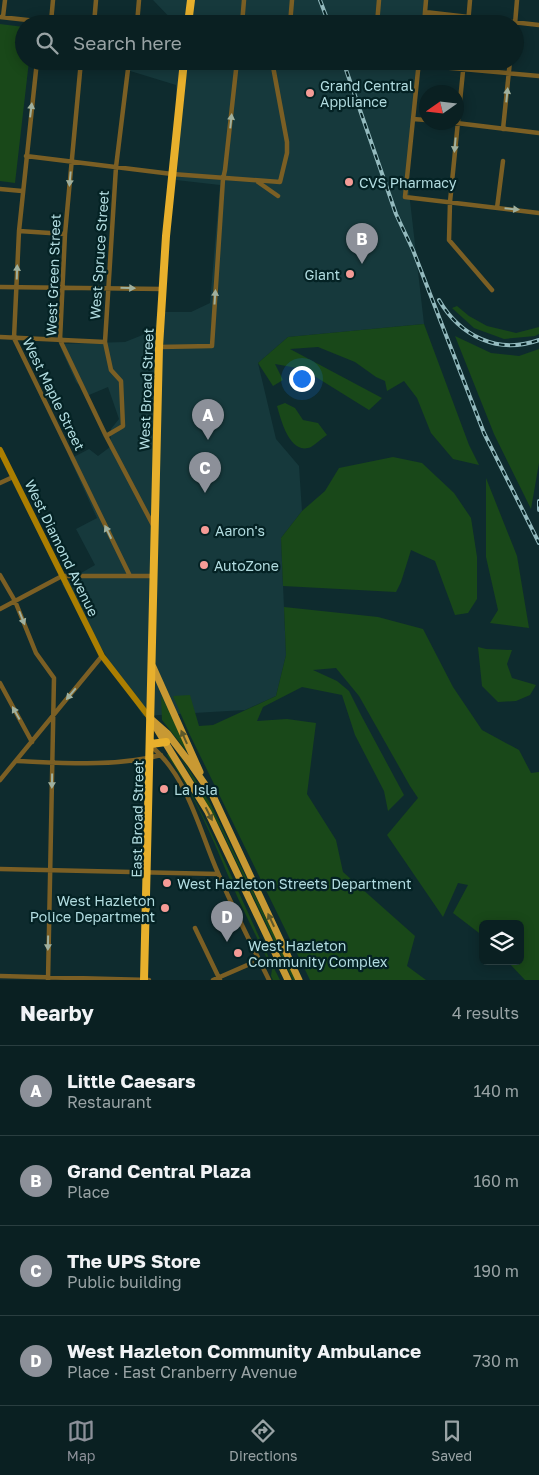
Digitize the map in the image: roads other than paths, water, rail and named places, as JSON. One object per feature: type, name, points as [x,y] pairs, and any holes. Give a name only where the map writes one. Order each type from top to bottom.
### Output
[{"type":"highway","points":[[189,15],[191,0]]},
{"type":"highway","name":"West Broad Street","points":[[150,718],[153,666],[154,528],[159,347],[172,174],[183,70]]},
{"type":"highway","name":"East Broad Street","points":[[144,980],[151,758],[150,718]]},
{"type":"highway","points":[[151,745],[166,742]]},
{"type":"main road","points":[[153,666],[299,980]]},
{"type":"main road","points":[[150,718],[167,733],[213,796]]},
{"type":"main road","points":[[150,718],[208,812],[288,980]]},
{"type":"street","points":[[5,0],[2,17],[15,19]]},
{"type":"street","points":[[52,15],[53,0]]},
{"type":"street","points":[[95,15],[96,0]]},
{"type":"street","points":[[138,15],[139,0]]},
{"type":"street","points":[[243,15],[244,0]]},
{"type":"street","points":[[291,15],[292,0]]},
{"type":"street","points":[[377,15],[379,0]]},
{"type":"street","points":[[425,15],[426,0]]},
{"type":"street","points":[[469,15],[470,0]]},
{"type":"street","points":[[516,15],[517,0]]},
{"type":"street","points":[[425,12],[451,15]]},
{"type":"street","points":[[524,24],[539,25]]},
{"type":"street","name":"West Maple Street","points":[[36,70],[22,191],[14,338],[130,576]]},
{"type":"street","name":"West Green Street","points":[[80,70],[65,234],[60,340],[106,436],[154,528]]},
{"type":"street","name":"West Spruce Street","points":[[106,436],[123,426],[122,381],[111,370],[105,342],[116,167],[128,70]]},
{"type":"street","points":[[159,347],[212,346],[223,178],[226,170],[236,70]]},
{"type":"street","points":[[26,156],[172,174],[280,182],[287,153],[287,142],[274,70]]},
{"type":"street","points":[[418,70],[405,198],[539,212]]},
{"type":"street","points":[[461,85],[463,70],[539,76]]},
{"type":"street","points":[[503,129],[509,70]]},
{"type":"street","points":[[413,119],[419,119]]},
{"type":"street","points":[[464,125],[539,133]]},
{"type":"street","points":[[456,130],[450,202],[449,240],[492,290]]},
{"type":"street","points":[[497,208],[503,161]]},
{"type":"street","points":[[257,181],[278,196]]},
{"type":"street","points":[[0,190],[22,191]]},
{"type":"street","points":[[19,231],[65,234]]},
{"type":"street","points":[[0,286],[163,289]]},
{"type":"street","points":[[0,337],[105,342]]},
{"type":"street","name":"West Diamond Avenue","points":[[0,450],[102,656],[150,718]]},
{"type":"street","points":[[0,483],[13,477]]},
{"type":"street","points":[[0,574],[15,601],[36,653],[54,678],[48,979]]},
{"type":"street","points":[[0,609],[62,576],[154,576]]},
{"type":"street","points":[[0,780],[18,761],[102,656]]},
{"type":"street","points":[[0,683],[32,742]]},
{"type":"street","points":[[151,745],[161,755],[184,790],[218,874],[269,980]]},
{"type":"street","points":[[18,761],[98,764],[151,758],[161,755]]},
{"type":"street","points":[[0,869],[218,874]]},
{"type":"street","points":[[195,928],[220,979]]},
{"type":"street","points":[[213,980],[220,979],[259,960]]},
{"type":"street","points":[[0,976],[48,979],[149,980]]},
{"type":"railway","points":[[320,0],[326,15]]},
{"type":"railway","points":[[346,70],[396,214],[413,250],[484,433],[539,543]]},
{"type":"railway","points":[[439,300],[458,324],[481,339],[509,345],[539,340]]},
{"type":"railway","points":[[539,501],[539,510]]},
{"type":"place","name":"Grand Central Appliance","points":[[310,93]]},
{"type":"place","name":"CVS Pharmacy","points":[[349,182]]},
{"type":"place","name":"Grand Central Plaza","points":[[362,264]]},
{"type":"place","name":"Giant","points":[[350,274]]},
{"type":"place","name":"Little Caesars","points":[[208,440]]},
{"type":"place","name":"The UPS Store","points":[[205,493]]},
{"type":"place","name":"Aaron's","points":[[205,530]]},
{"type":"place","name":"AutoZone","points":[[204,565]]},
{"type":"place","name":"La Isla","points":[[164,789]]},
{"type":"place","name":"West Hazleton Streets Department","points":[[167,883]]},
{"type":"place","name":"West Hazleton Police Department","points":[[165,908]]},
{"type":"place","name":"West Hazleton Community Ambulance","points":[[227,942]]},
{"type":"place","name":"West Hazleton Community Complex","points":[[238,953]]}]
